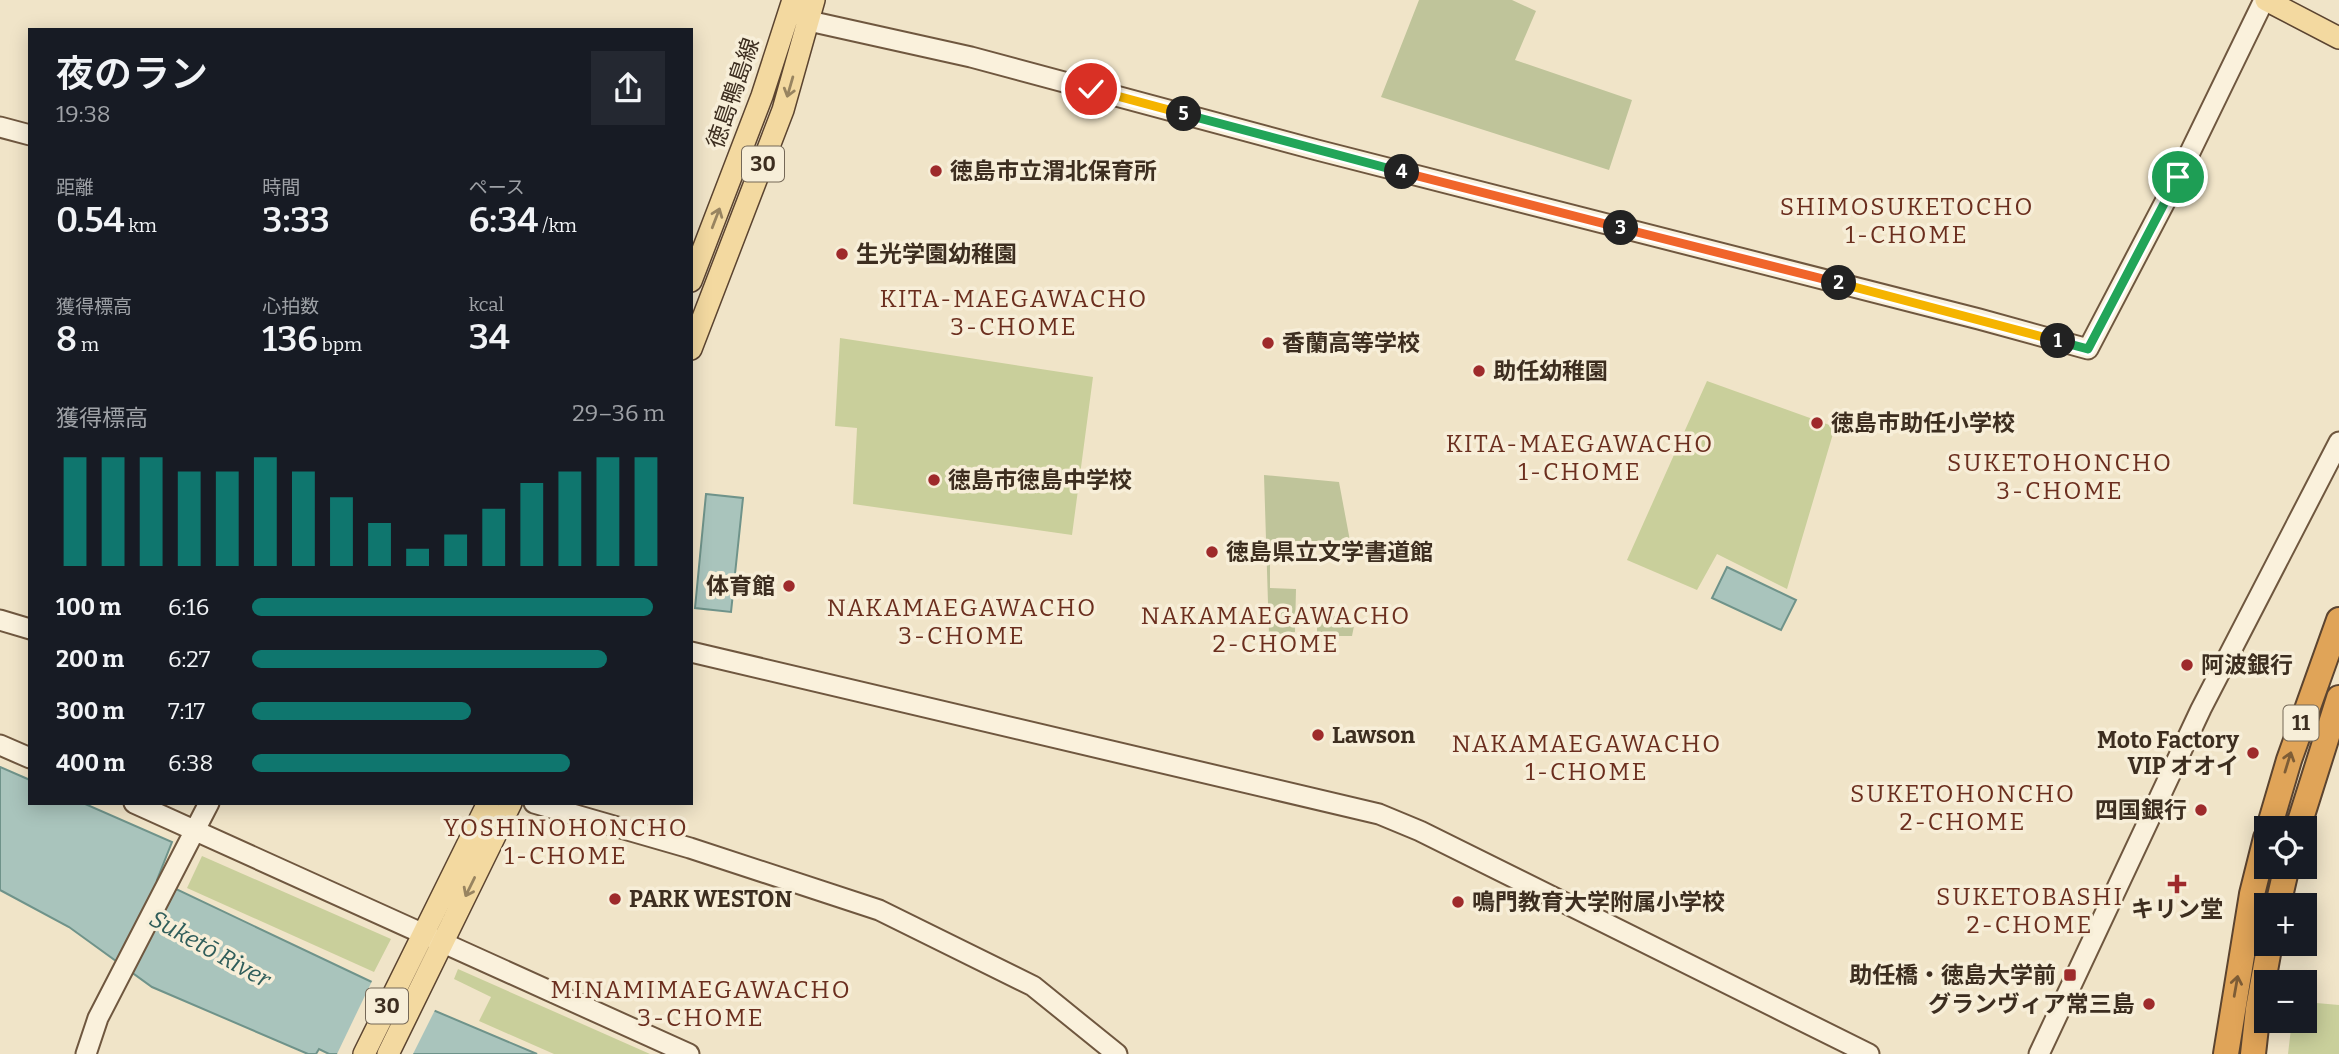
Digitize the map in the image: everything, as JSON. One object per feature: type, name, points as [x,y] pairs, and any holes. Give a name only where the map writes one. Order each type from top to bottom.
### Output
[{"type":"highway","name":"11","points":[[2273,816],[2289,760],[2339,620]]},
{"type":"highway","name":"11","points":[[2302,816],[2339,698]]},
{"type":"highway","points":[[2227,1054],[2256,879]]},
{"type":"highway","points":[[2253,1054],[2268,956]]},
{"type":"main road","name":"30","points":[[693,344],[783,110],[814,0]]},
{"type":"main road","points":[[2265,0],[2339,37]]},
{"type":"main road","name":"徳島鴨島線","points":[[693,276],[762,96],[793,1]]},
{"type":"main road","name":"30","points":[[388,1054],[431,968],[433,940],[487,805]]},
{"type":"main road","name":"30","points":[[363,1054],[411,958],[433,940],[510,805]]},
{"type":"street","points":[[793,1],[809,22],[971,57],[1317,150],[1979,318],[2088,349],[2175,184],[2265,0]]},
{"type":"street","points":[[0,127],[28,134]]},
{"type":"street","points":[[2039,1054],[2201,709],[2339,442]]},
{"type":"street","points":[[0,620],[28,628]]},
{"type":"street","points":[[693,652],[1379,814],[1420,831],[1869,1054]]},
{"type":"street","points":[[0,745],[28,757]]},
{"type":"street","points":[[139,805],[689,1054]]},
{"type":"street","points":[[86,1054],[98,1018],[208,805]]},
{"type":"street","points":[[541,805],[690,848],[879,910],[1033,986],[1117,1054]]},
{"type":"green space","points":[[1419,0],[1512,0],[1536,11],[1515,60],[1632,100],[1609,170],[1381,97]]},
{"type":"green space","points":[[840,338],[1093,377],[1072,535],[853,504],[857,428],[835,426]]},
{"type":"green space","points":[[1707,381],[1835,427],[1787,589],[1717,554],[1697,590],[1627,560]]},
{"type":"green space","points":[[1264,475],[1339,482],[1350,541],[1303,542],[1302,557],[1270,557],[1270,588],[1296,589],[1295,632],[1269,635]]},
{"type":"green space","points":[[1326,616],[1352,616],[1355,621],[1352,636],[1317,636],[1317,623]]},
{"type":"green space","points":[[202,856],[391,939],[374,972],[187,888]]},
{"type":"green space","points":[[458,969],[650,1054],[554,1054],[479,1021],[491,997],[454,979]]},
{"type":"green space","points":[[2317,1003],[2339,1005],[2339,1054],[2288,1054],[2290,1033],[2317,1033]]},
{"type":"water","points":[[706,494],[743,498],[731,612],[695,608]]},
{"type":"water","points":[[1727,567],[1796,600],[1781,630],[1712,598]]},
{"type":"water","name":"Suketō River","points":[[0,767],[28,779],[28,805],[88,805],[172,842],[157,880],[414,1002],[537,1054],[329,1054],[319,1049],[316,1054],[308,1054],[152,987],[69,927],[0,890]]},
{"type":"pier","points":[[373,979],[436,1008],[413,1054],[337,1054]]},
{"type":"place","name":"徳島市立渭北保育所","points":[[936,171]]},
{"type":"place","name":"生光学園幼稚園","points":[[842,254]]},
{"type":"place","name":"香蘭高等学校","points":[[1268,343]]},
{"type":"place","name":"助任幼稚園","points":[[1479,371]]},
{"type":"place","name":"徳島市助任小学校","points":[[1817,423]]},
{"type":"place","name":"徳島市徳島中学校","points":[[934,480]]},
{"type":"place","name":"徳島県立文学書道館","points":[[1212,552]]},
{"type":"place","name":"体育館","points":[[789,586]]},
{"type":"place","name":"阿波銀行","points":[[2187,665]]},
{"type":"place","name":"Lawson","points":[[1318,735]]},
{"type":"place","name":"Moto Factory VIP オオイ","points":[[2253,753]]},
{"type":"place","name":"四国銀行","points":[[2201,810]]},
{"type":"place","name":"キリン堂","points":[[2177,884]]},
{"type":"place","name":"PARK WESTON","points":[[615,899]]},
{"type":"place","name":"鳴門教育大学附属小学校","points":[[1458,902]]},
{"type":"place","name":"助任橋・徳島大学前","points":[[2070,975]]},
{"type":"place","name":"グランヴィア常三島","points":[[2149,1004]]},
{"type":"district","name":"SHIMOSUKETOCHO 1-CHOME","points":[[1907,221]]},
{"type":"district","name":"KITA-MAEGAWACHO 3-CHOME","points":[[1014,313]]},
{"type":"district","name":"KITA-MAEGAWACHO 1-CHOME","points":[[1580,458]]},
{"type":"district","name":"SUKETOHONCHO 3-CHOME","points":[[2060,477]]},
{"type":"district","name":"NAKAMAEGAWACHO 3-CHOME","points":[[962,622]]},
{"type":"district","name":"NAKAMAEGAWACHO 2-CHOME","points":[[1276,630]]},
{"type":"district","name":"NAKAMAEGAWACHO 1-CHOME","points":[[1587,758]]},
{"type":"district","name":"SUKETOHONCHO 2-CHOME","points":[[1963,808]]},
{"type":"district","name":"YOSHINOHONCHO 1-CHOME","points":[[566,842]]},
{"type":"district","name":"SUKETOBASHI 2-CHOME","points":[[2030,911]]},
{"type":"district","name":"MINAMIMAEGAWACHO 3-CHOME","points":[[701,1004]]},
{"type":"route","points":[[1091,89],[1317,150],[1979,318],[2088,349],[2178,177]]}]
